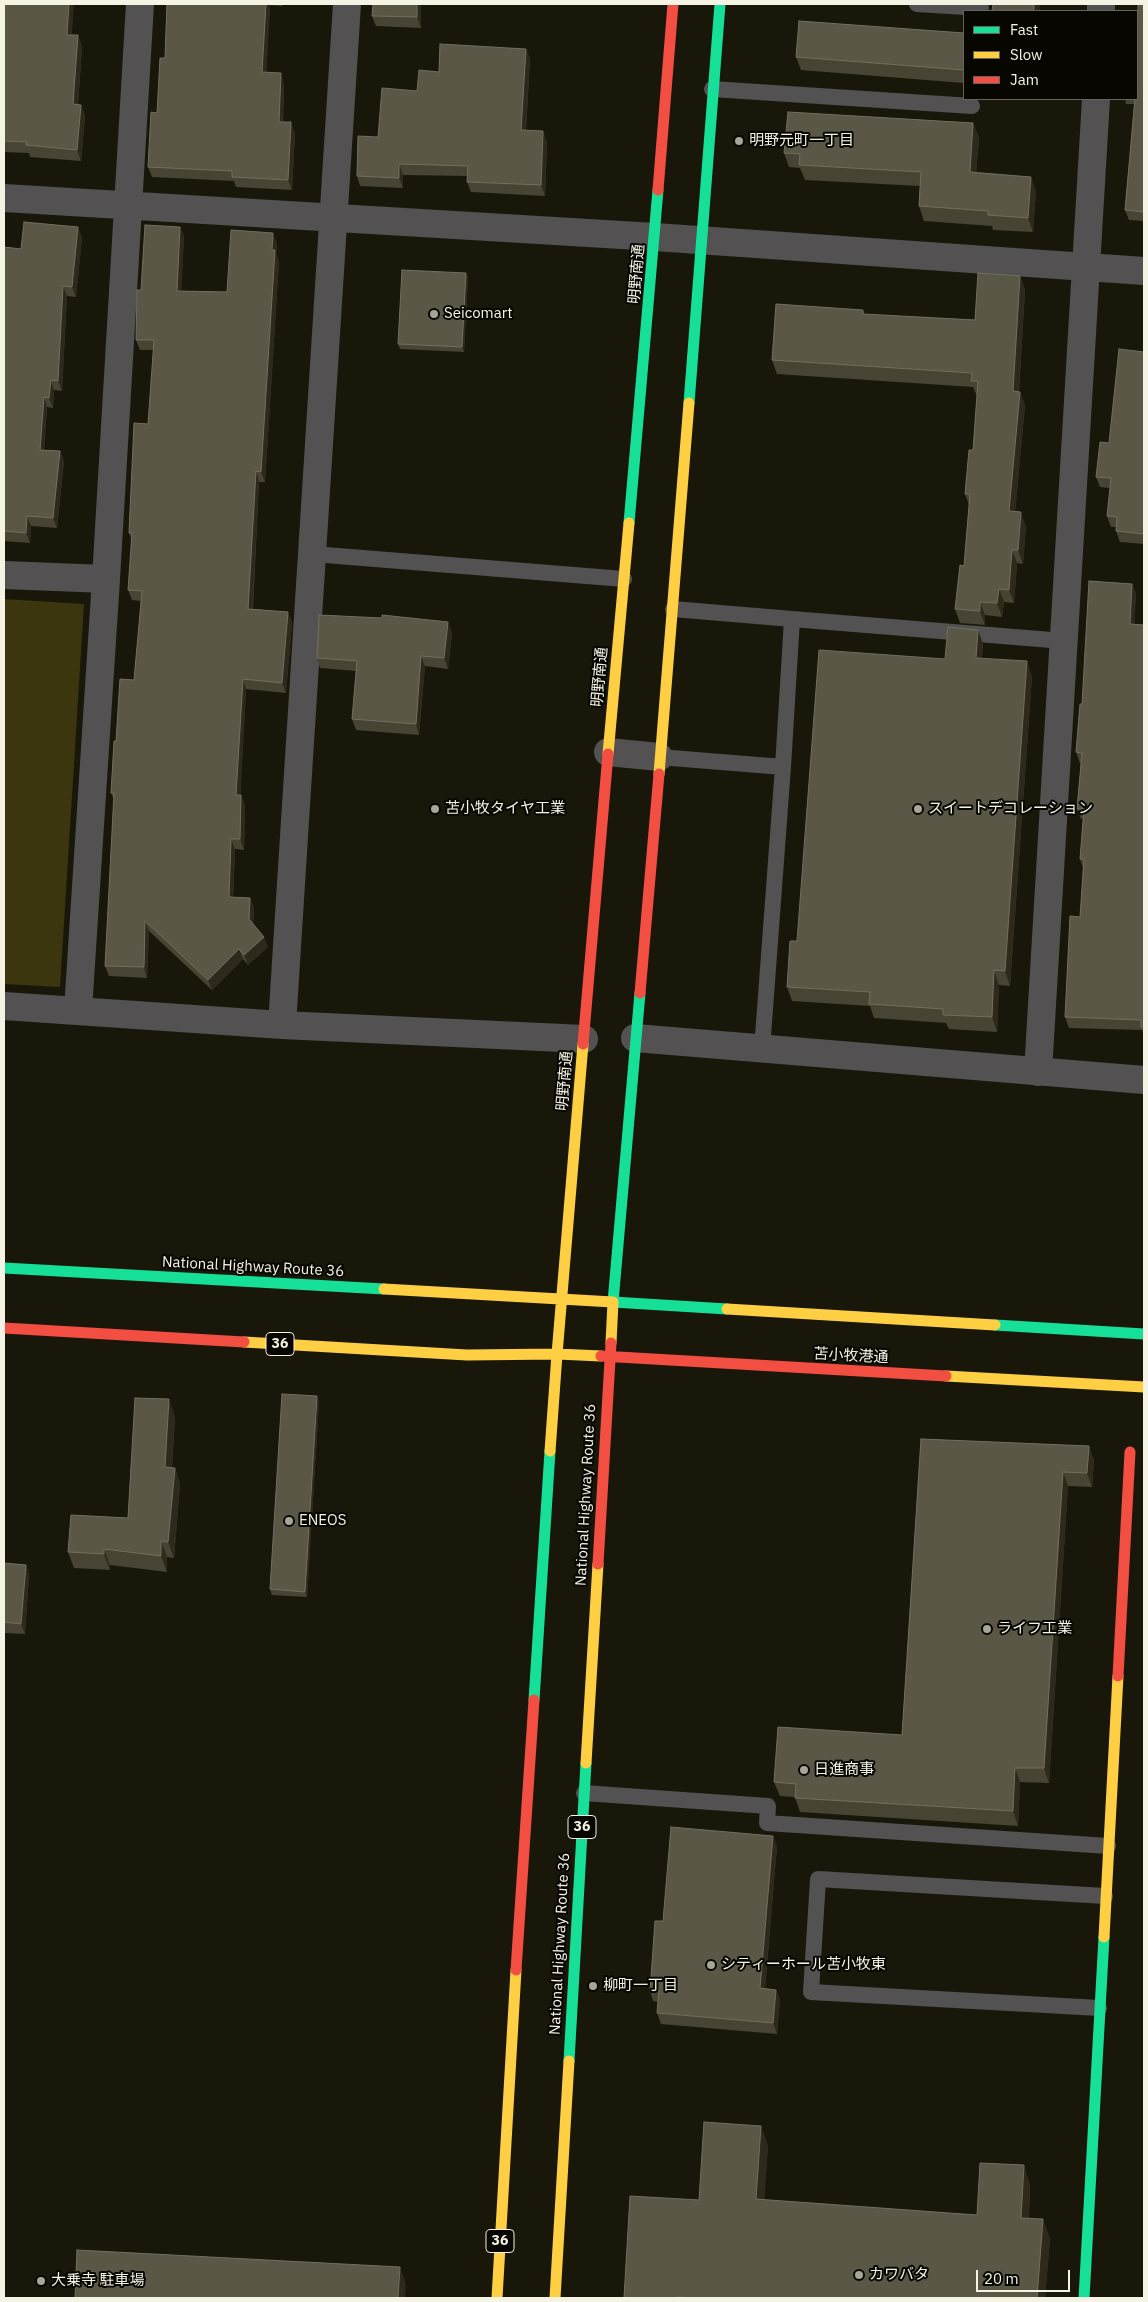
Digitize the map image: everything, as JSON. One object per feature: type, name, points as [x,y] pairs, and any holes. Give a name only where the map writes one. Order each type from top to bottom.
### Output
[{"type":"main road","name":"明野南通","points":[[557,1354],[608,752],[655,237],[673,4]]},
{"type":"main road","points":[[720,4],[673,609],[613,1302],[1144,1334]]},
{"type":"main road","name":"National Highway Route 36","points":[[4,1268],[613,1302],[555,2298]]},
{"type":"main road","name":"36","points":[[4,1328],[467,1355],[557,1354],[522,1865],[497,2298]]},
{"type":"main road","name":"苫小牧港通","points":[[557,1354],[1144,1387]]},
{"type":"main road","points":[[1084,2298],[1108,1846],[1137,1452]]},
{"type":"street","points":[[78,1010],[140,4]]},
{"type":"street","points":[[282,1025],[335,218],[347,4]]},
{"type":"street","points":[[1038,1072],[1096,100]]},
{"type":"street","points":[[4,198],[702,240],[1144,271]]},
{"type":"street","points":[[4,575],[106,579]]},
{"type":"street","points":[[608,752],[659,757]]},
{"type":"street","points":[[4,1006],[282,1025],[584,1039]]},
{"type":"street","points":[[635,1038],[1144,1080]]},
{"type":"lane","points":[[917,4],[981,8]]},
{"type":"lane","points":[[712,89],[972,106]]},
{"type":"lane","points":[[313,554],[624,579]]},
{"type":"lane","points":[[673,609],[1064,641]]},
{"type":"lane","points":[[762,1049],[792,619]]},
{"type":"lane","points":[[659,757],[783,767]]},
{"type":"lane","points":[[584,1793],[768,1806],[766,1823],[1108,1846]]},
{"type":"lane","points":[[1099,2008],[811,1992],[818,1879],[1105,1896]]},
{"type":"shaded area","points":[[4,599],[84,604],[60,987],[4,984]]},
{"type":"building","points":[[4,4],[69,4],[67,35],[78,35],[73,104],[81,105],[77,150],[26,145],[27,142],[4,141]]},
{"type":"building","points":[[167,4],[266,4],[262,72],[281,73],[279,122],[291,122],[288,180],[232,177],[232,171],[148,167],[151,112],[157,113],[160,58],[165,58]]},
{"type":"building","points":[[373,4],[417,4],[417,17],[372,16]]},
{"type":"building","points":[[993,4],[1034,4],[1034,10],[992,10]]},
{"type":"building","points":[[1138,4],[1144,4],[1144,212],[1125,210],[1135,100],[1138,100]]},
{"type":"building","points":[[799,21],[963,33],[963,70],[796,57]]},
{"type":"building","points":[[440,44],[526,49],[521,130],[543,131],[541,185],[467,182],[468,166],[399,164],[399,178],[357,176],[358,136],[378,137],[382,88],[417,91],[419,70],[439,72]]},
{"type":"building","points":[[788,112],[973,123],[970,172],[1031,177],[1028,218],[988,215],[988,211],[919,206],[921,172],[799,165],[800,154],[784,153]]},
{"type":"building","points":[[24,222],[78,227],[72,287],[63,286],[58,381],[51,380],[49,398],[44,397],[40,450],[60,451],[53,518],[27,516],[26,533],[4,531],[4,247],[21,249]]},
{"type":"building","points":[[145,225],[180,227],[177,291],[227,292],[231,230],[273,233],[272,250],[275,250],[261,472],[256,471],[248,609],[288,612],[282,683],[243,679],[236,795],[241,795],[240,839],[231,839],[229,897],[250,898],[249,919],[264,937],[244,955],[239,949],[208,980],[145,921],[144,967],[105,966],[114,793],[111,793],[120,679],[134,680],[142,591],[128,590],[132,533],[129,533],[134,423],[148,424],[154,340],[136,340],[137,290],[141,290]]},
{"type":"building","name":"Seicomart","points":[[402,270],[466,273],[462,347],[398,344]]},
{"type":"building","points":[[978,273],[1020,276],[1013,391],[1020,392],[1009,511],[1021,512],[1018,550],[1012,550],[1009,590],[999,589],[997,603],[980,602],[980,611],[955,609],[960,565],[964,566],[970,494],[965,494],[969,450],[973,450],[978,381],[971,381],[972,373],[772,360],[776,304],[863,310],[863,314],[975,320]]},
{"type":"building","points":[[1119,349],[1144,352],[1144,534],[1116,531],[1117,517],[1107,516],[1111,478],[1096,477],[1100,442],[1109,443]]},
{"type":"building","points":[[1089,581],[1132,584],[1130,624],[1144,625],[1144,1027],[1141,1027],[1141,1020],[1065,1017],[1070,916],[1080,917],[1084,859],[1080,859],[1084,809],[1077,809],[1082,753],[1076,752],[1080,704],[1082,704]]},
{"type":"building","points":[[319,615],[382,618],[382,615],[448,622],[444,658],[421,656],[416,724],[352,719],[357,661],[317,658]]},
{"type":"building","name":"スイートデコレーション","points":[[948,627],[978,630],[976,658],[1027,661],[1005,971],[994,970],[992,1017],[943,1015],[943,1009],[869,1004],[870,992],[787,987],[790,941],[797,941],[819,650],[945,659]]},
{"type":"building","points":[[282,1394],[317,1396],[305,1592],[270,1589]]},
{"type":"building","points":[[135,1398],[169,1399],[165,1467],[175,1468],[168,1542],[161,1541],[161,1556],[104,1549],[104,1554],[68,1552],[71,1515],[128,1518]]},
{"type":"building","points":[[921,1439],[1089,1446],[1087,1473],[1063,1472],[1044,1768],[1015,1768],[1013,1811],[795,1798],[796,1784],[774,1782],[778,1727],[902,1735]]},
{"type":"building","points":[[4,1563],[26,1565],[21,1624],[4,1622]]},
{"type":"building","name":"シティーホール苫小牧東","points":[[671,1827],[773,1836],[760,1988],[776,1990],[773,2023],[657,2013],[659,1991],[650,1991],[655,1921],[663,1921]]},
{"type":"building","points":[[704,2122],[761,2126],[756,2199],[977,2215],[980,2163],[1024,2165],[1021,2218],[1043,2219],[1037,2298],[624,2298],[630,2196],[699,2200]]},
{"type":"building","points":[[77,2250],[400,2267],[398,2298],[75,2298]]},
{"type":"traffic: fast","points":[[689,403],[720,4]]},
{"type":"traffic: fast","points":[[629,523],[658,190]]},
{"type":"traffic: fast","points":[[640,993],[613,1302],[727,1309]]},
{"type":"traffic: fast","points":[[4,1268],[384,1289]]},
{"type":"traffic: fast","points":[[995,1325],[1144,1334]]},
{"type":"traffic: fast","points":[[534,1700],[550,1451]]},
{"type":"traffic: fast","points":[[569,2061],[586,1763]]},
{"type":"traffic: fast","points":[[1084,2298],[1104,1937]]},
{"type":"traffic: slow","points":[[659,774],[689,403]]},
{"type":"traffic: slow","points":[[608,754],[629,523]]},
{"type":"traffic: slow","points":[[583,1044],[557,1354],[601,1356]]},
{"type":"traffic: slow","points":[[384,1289],[613,1302],[611,1343]]},
{"type":"traffic: slow","points":[[727,1309],[995,1325]]},
{"type":"traffic: slow","points":[[244,1342],[467,1355],[557,1354],[550,1451]]},
{"type":"traffic: slow","points":[[946,1376],[1144,1387]]},
{"type":"traffic: slow","points":[[586,1763],[598,1564]]},
{"type":"traffic: slow","points":[[1104,1937],[1118,1676]]},
{"type":"traffic: slow","points":[[497,2298],[516,1970]]},
{"type":"traffic: slow","points":[[555,2298],[569,2061]]},
{"type":"traffic: jam","points":[[658,190],[673,4]]},
{"type":"traffic: jam","points":[[583,1044],[608,754]]},
{"type":"traffic: jam","points":[[640,993],[659,774]]},
{"type":"traffic: jam","points":[[4,1328],[244,1342]]},
{"type":"traffic: jam","points":[[598,1564],[611,1343]]},
{"type":"traffic: jam","points":[[601,1356],[946,1376]]},
{"type":"traffic: jam","points":[[1118,1676],[1130,1452]]},
{"type":"traffic: jam","points":[[516,1970],[534,1700]]},
{"type":"place","name":"明野元町一丁目","points":[[739,141]]},
{"type":"place","name":"Seicomart","points":[[434,314]]},
{"type":"place","name":"苫小牧タイヤ工業","points":[[435,809]]},
{"type":"place","name":"スイートデコレーション","points":[[918,809]]},
{"type":"place","name":"ENEOS","points":[[289,1521]]},
{"type":"place","name":"ライフ工業","points":[[987,1629]]},
{"type":"place","name":"日進商事","points":[[804,1770]]},
{"type":"place","name":"シティーホール苫小牧東","points":[[711,1965]]},
{"type":"place","name":"柳町一丁目","points":[[593,1986]]},
{"type":"place","name":"カワバタ","points":[[859,2275]]},
{"type":"place","name":"大乗寺 駐車場","points":[[41,2281]]}]
